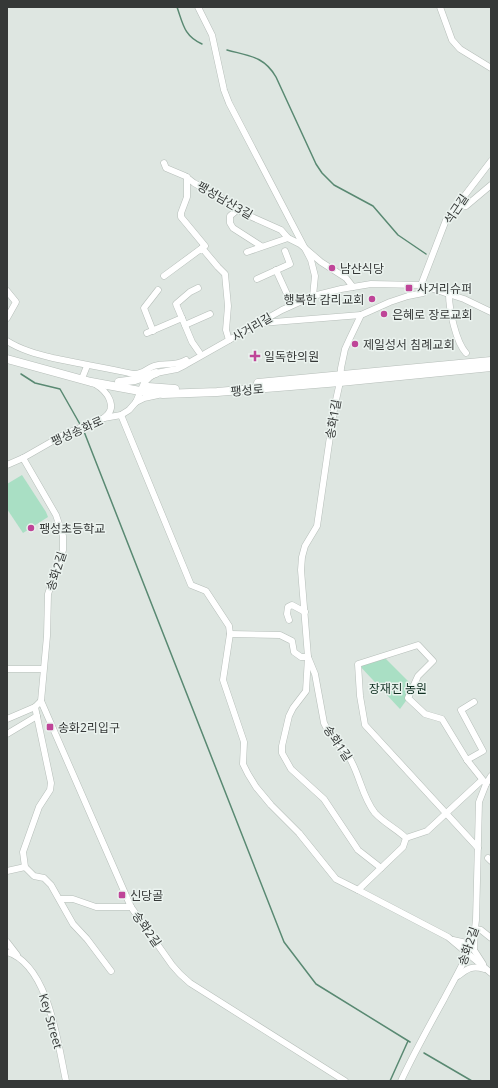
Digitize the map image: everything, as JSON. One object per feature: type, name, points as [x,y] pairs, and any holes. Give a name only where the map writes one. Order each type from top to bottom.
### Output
[{"type":"main road","name":"팽성로","points":[[7,356],[83,376],[119,382],[141,389],[198,389],[491,367]]},
{"type":"main road","name":"팽성로","points":[[7,359],[91,382],[141,389],[163,394],[217,392],[491,361]]},
{"type":"main road","points":[[119,382],[135,380],[156,373]]},
{"type":"street","points":[[198,7],[212,35],[224,90],[229,103],[311,260],[315,276],[313,296]]},
{"type":"street","points":[[440,7],[452,40],[460,49],[491,68]]},
{"type":"street","name":"석근길","points":[[421,285],[446,220],[491,161]]},
{"type":"street","name":"팽성남산3길","points":[[164,163],[166,168],[187,177],[194,183],[227,201],[237,210],[281,230],[288,238],[300,244],[332,270],[346,278],[353,287]]},
{"type":"street","points":[[164,276],[205,246],[181,217],[187,197],[187,177]]},
{"type":"street","points":[[455,208],[466,206],[491,185]]},
{"type":"street","points":[[237,210],[230,216],[231,226],[236,231],[261,246]]},
{"type":"street","points":[[248,252],[261,246],[288,238]]},
{"type":"street","points":[[7,341],[16,347],[86,366],[138,374],[154,366],[177,364],[228,338],[226,330],[228,306],[225,274],[202,248]]},
{"type":"street","points":[[257,279],[290,264],[285,251]]},
{"type":"street","points":[[276,270],[292,306]]},
{"type":"street","name":"사거리길","points":[[156,373],[177,369],[228,338],[313,296],[353,287],[370,284],[421,285],[464,299],[491,312]]},
{"type":"street","points":[[260,323],[361,316],[390,302],[423,293],[421,285]]},
{"type":"street","points":[[198,288],[190,292],[176,304],[192,342],[199,352]]},
{"type":"street","points":[[158,290],[144,308],[150,332],[182,318]]},
{"type":"street","points":[[7,291],[16,302],[7,318]]},
{"type":"street","points":[[449,294],[449,308],[453,322],[461,348],[466,353]]},
{"type":"street","points":[[185,325],[210,314]]},
{"type":"street","name":"송화1길","points":[[361,316],[345,349],[340,368],[340,379],[334,409],[317,526],[305,546],[302,558],[301,570],[308,657],[315,674],[324,723],[327,730],[350,758],[369,802],[376,813],[406,838]]},
{"type":"street","points":[[83,376],[86,366]]},
{"type":"street","points":[[136,402],[141,389],[150,377],[156,373]]},
{"type":"street","points":[[91,382],[105,392],[111,401],[108,415],[104,418]]},
{"type":"street","points":[[136,402],[144,398],[163,394]]},
{"type":"street","name":"팽성송화로","points":[[7,465],[23,458],[65,434],[104,418],[121,414],[129,410],[136,402]]},
{"type":"street","points":[[121,414],[191,585],[206,591],[229,626],[230,634],[223,680],[244,742],[243,764],[256,787],[299,833],[336,879],[448,937],[489,972]]},
{"type":"street","name":"송화2길","points":[[23,458],[56,515],[64,536],[64,550],[48,594],[47,636],[41,701],[131,907],[172,964],[190,983],[345,1081]]},
{"type":"street","points":[[289,620],[287,614],[288,606],[292,606],[305,612]]},
{"type":"street","points":[[230,634],[280,636],[292,641],[294,652],[301,658],[308,657],[306,687],[289,716],[282,746],[282,753],[291,769],[324,799],[358,850],[381,868]]},
{"type":"street","points":[[358,890],[403,847],[406,838],[427,831],[447,814],[484,782],[467,760],[442,719],[425,714],[408,698],[418,676],[433,660],[418,645],[358,664],[360,696],[365,725],[447,814],[478,848]]},
{"type":"street","points":[[7,670],[44,669]]},
{"type":"street","points":[[7,718],[35,707],[41,701]]},
{"type":"street","points":[[467,760],[483,751],[460,710],[474,702]]},
{"type":"street","points":[[35,707],[51,783],[50,790],[39,807],[23,852],[25,868],[34,876],[44,878],[51,885],[73,924],[87,939],[111,971]]},
{"type":"street","points":[[7,734],[37,716]]},
{"type":"street","name":"송화2길","points":[[401,1081],[413,1055],[455,978],[471,944],[475,928],[479,802],[484,782],[491,776]]},
{"type":"street","points":[[7,871],[25,868]]},
{"type":"street","points":[[60,900],[73,899],[96,907],[131,907]]},
{"type":"street","points":[[489,972],[474,950],[475,928],[481,930],[491,938]]},
{"type":"street","points":[[452,940],[471,944]]},
{"type":"street","points":[[7,942],[20,959]]},
{"type":"street","name":"Key Street","points":[[7,952],[20,959],[27,966],[36,977],[42,989],[51,1012],[66,1081]]},
{"type":"street","points":[[455,978],[467,968],[474,967],[489,972]]},
{"type":"green space","points":[[22,475],[48,517],[23,533],[7,509],[7,484]]},
{"type":"green space","name":"장재진 농원","points":[[384,657],[413,686],[408,698],[400,709],[358,664]]},
{"type":"waterway","points":[[177,7],[185,29],[191,37],[202,44]]},
{"type":"waterway","points":[[227,50],[255,58],[271,70],[276,77],[316,164],[322,173],[334,185],[373,206],[398,235],[426,254]]},
{"type":"waterway","points":[[21,374],[35,383],[60,389],[81,426]]},
{"type":"waterway","points":[[83,429],[284,942],[316,984],[410,1042]]},
{"type":"waterway","points":[[390,1081],[408,1041]]},
{"type":"waterway","points":[[424,1053],[472,1081]]},
{"type":"place","name":"남산식당","points":[[332,268]]},
{"type":"place","name":"사거리슈퍼","points":[[409,288]]},
{"type":"place","name":"행복한 감리교회","points":[[372,299]]},
{"type":"place","name":"은혜로 장로교회","points":[[384,314]]},
{"type":"place","name":"제일성서 침례교회","points":[[355,344]]},
{"type":"place","name":"일독한의원","points":[[255,356]]},
{"type":"place","name":"팽성초등학교","points":[[31,528]]},
{"type":"place","name":"송화2리입구","points":[[50,727]]},
{"type":"place","name":"신당골","points":[[122,895]]}]
